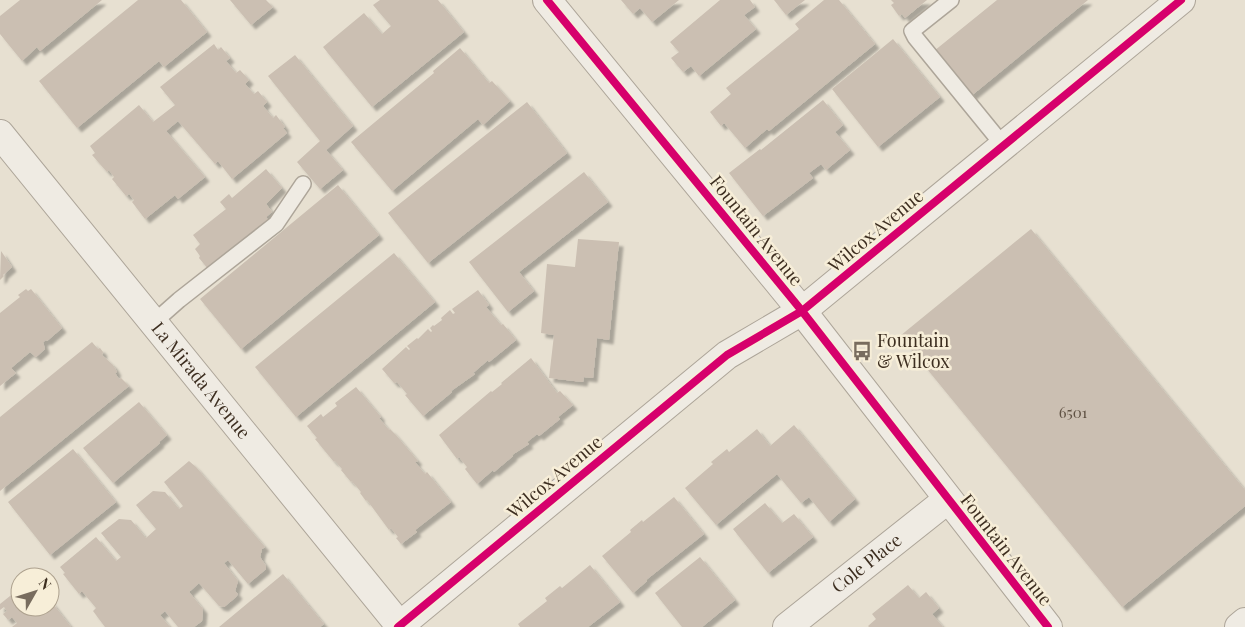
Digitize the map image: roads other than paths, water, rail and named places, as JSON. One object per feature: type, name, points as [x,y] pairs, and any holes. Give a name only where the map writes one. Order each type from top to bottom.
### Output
[{"type":"street","name":"Fountain Avenue","points":[[547,0],[802,312],[1048,627]]},
{"type":"street","name":"Wilcox Avenue","points":[[399,626],[726,355],[802,312],[1181,0]]},
{"type":"street","name":"La Mirada Avenue","points":[[0,134],[399,626]]},
{"type":"street","name":"Cole Place","points":[[787,627],[947,500]]},
{"type":"street","points":[[1239,627],[1245,622]]},
{"type":"lane","points":[[951,0],[912,31],[1003,145]]},
{"type":"lane","points":[[154,323],[179,300],[276,224],[303,184]]},
{"type":"place","name":"Fountain & Wilcox","points":[[862,351]]}]
